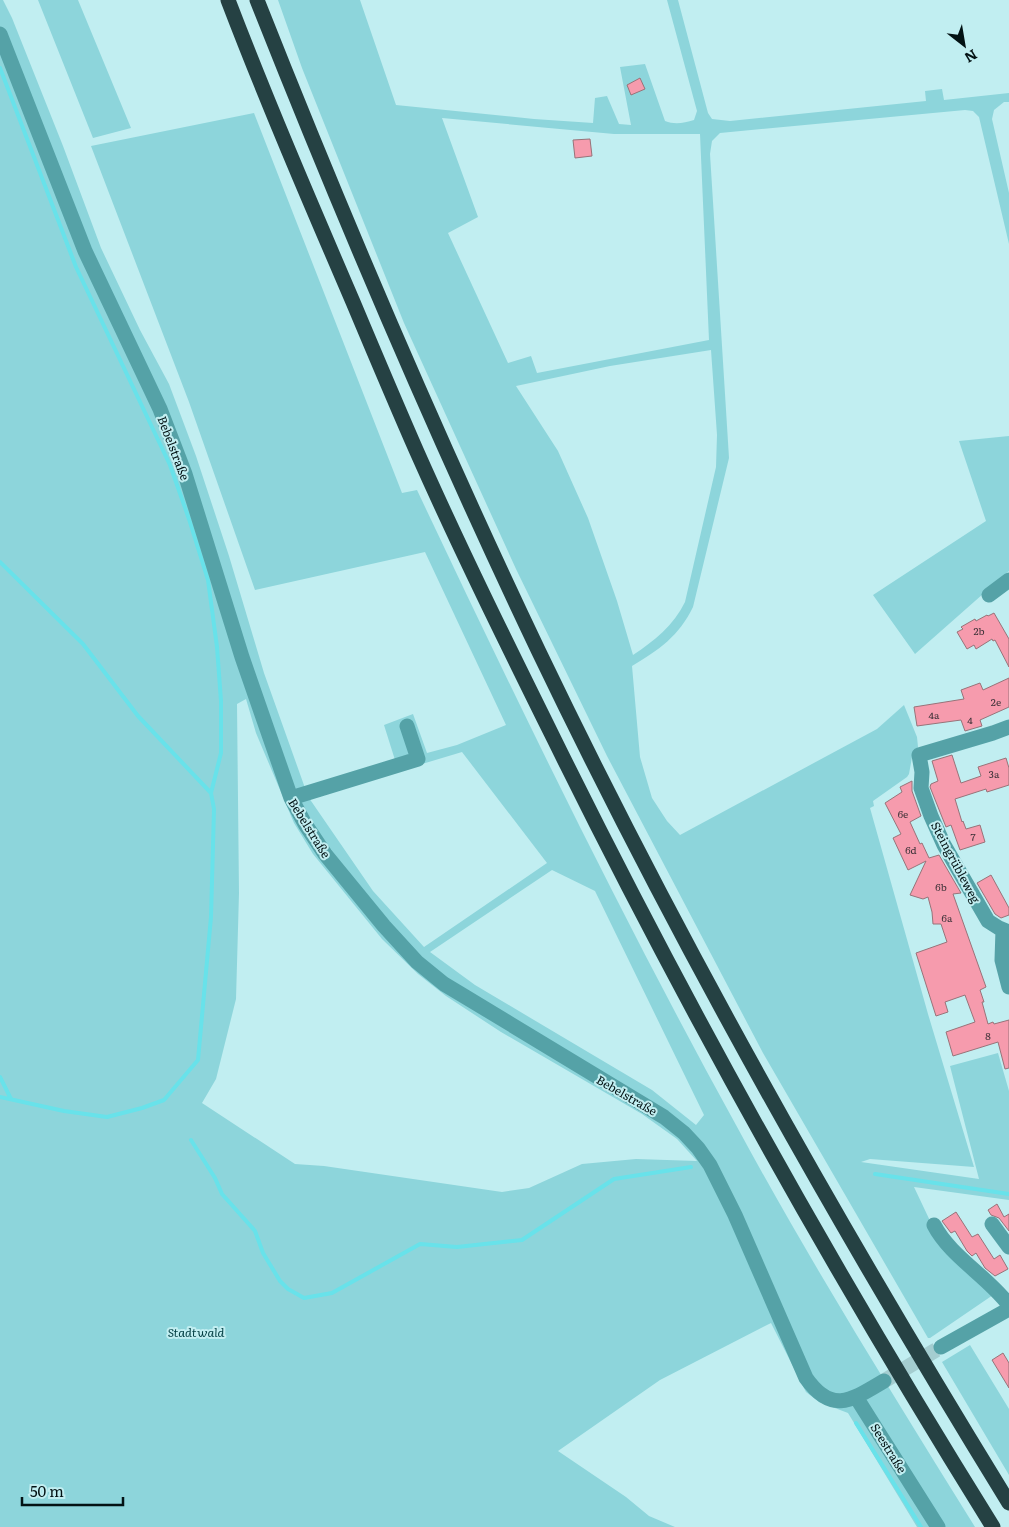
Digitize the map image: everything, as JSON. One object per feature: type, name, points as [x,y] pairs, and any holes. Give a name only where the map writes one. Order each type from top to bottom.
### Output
[{"type":"highway","points":[[228,0],[317,218],[418,455],[516,663],[593,818],[674,975],[780,1168],[884,1350],[993,1527]]},
{"type":"highway","points":[[257,0],[347,222],[442,441],[540,653],[616,806],[685,940],[801,1151],[910,1341],[1009,1503]]},
{"type":"highway","points":[[262,0],[264,17]]},
{"type":"street","name":"Bebelstraße","points":[[0,34],[84,251],[160,410],[185,474],[245,666],[291,798],[305,824],[354,892],[417,962],[444,984],[664,1117],[684,1133],[710,1165],[735,1215],[806,1378],[815,1390],[828,1399],[843,1401],[856,1397]]},
{"type":"street","points":[[989,595],[1009,580]]},
{"type":"street","points":[[291,798],[418,759],[408,726]]},
{"type":"street","name":"Steingrübleweg","points":[[1006,931],[988,921],[944,845],[921,788],[922,772],[919,755],[993,733],[1009,726]]},
{"type":"street","points":[[1006,931],[1002,960],[1009,988]]},
{"type":"street","points":[[992,1224],[1009,1247]]},
{"type":"street","points":[[934,1225],[950,1248],[1002,1296],[1009,1307],[941,1347]]},
{"type":"street","points":[[856,1397],[884,1381]]},
{"type":"street","name":"Seestraße","points":[[856,1397],[938,1527]]},
{"type":"green space","name":"Stadtwald","points":[[0,0],[3,0],[63,146],[101,248],[140,330],[169,384],[196,456],[229,556],[264,673],[305,788],[395,760],[384,725],[413,714],[427,753],[457,745],[506,725],[425,552],[255,590],[189,402],[91,146],[254,113],[402,493],[417,490],[493,650],[652,969],[764,1176],[823,1278],[975,1527],[917,1527],[848,1413],[819,1402],[806,1392],[771,1323],[660,1380],[558,1451],[626,1497],[649,1516],[675,1527],[0,1527]],"holes":[[[246,699],[256,733],[294,823],[313,854],[382,939],[418,974],[446,996],[501,1032],[642,1114],[677,1139],[697,1161],[636,1159],[582,1164],[529,1188],[502,1192],[324,1166],[295,1164],[202,1103],[216,1079],[236,999],[239,893],[237,704]],[[462,752],[547,863],[424,947],[373,891],[309,798]],[[552,870],[595,891],[704,1115],[696,1125],[652,1090],[475,985],[430,952]]]},
{"type":"green space","points":[[38,0],[78,0],[131,128],[93,138]]},
{"type":"green space","points":[[278,0],[360,0],[396,105],[593,123],[595,98],[607,96],[619,124],[631,125],[620,67],[645,64],[665,121],[683,123],[694,120],[697,111],[667,0],[678,0],[708,113],[712,119],[730,121],[926,101],[925,91],[942,89],[944,100],[1009,93],[1009,102],[1004,102],[994,110],[992,119],[1009,193],[1009,244],[979,117],[973,111],[965,110],[720,133],[712,141],[710,154],[729,458],[693,607],[675,634],[651,654],[632,666],[640,757],[652,798],[667,821],[680,835],[877,729],[904,705],[917,737],[918,747],[912,757],[907,777],[873,801],[874,806],[870,808],[928,1014],[974,1167],[870,1159],[861,1162],[979,1179],[950,1066],[998,1053],[1009,1091],[1009,1200],[914,1187],[932,1225],[993,1295],[930,1338],[928,1338],[763,1053],[607,756],[516,569],[404,323],[302,68]],"holes":[[[442,118],[614,134],[700,134],[709,340],[537,373],[531,356],[508,363],[448,233],[478,217]],[[711,350],[717,435],[716,467],[685,602],[663,632],[633,655],[617,601],[588,518],[558,451],[516,386],[610,366]]]},
{"type":"green space","points":[[1009,436],[1009,571],[915,654],[873,595],[986,521],[959,441]]},
{"type":"green space","points":[[970,1345],[1009,1409],[1009,1475],[942,1362]]},
{"type":"building","points":[[640,78],[645,89],[631,95],[627,85]]},
{"type":"building","points":[[590,139],[592,156],[575,158],[573,140]]},
{"type":"building","points":[[994,613],[1009,639],[1009,667],[995,640],[993,641],[992,639],[976,649],[974,645],[967,649],[957,632],[963,629],[961,627],[975,619],[976,621]]},
{"type":"building","points":[[1009,678],[1009,707],[980,720],[982,726],[965,731],[961,720],[917,726],[914,707],[964,699],[961,690],[980,683],[983,690]]},
{"type":"building","points":[[952,755],[961,783],[981,776],[978,767],[1006,758],[1009,768],[1009,785],[987,792],[986,789],[955,799],[966,829],[980,825],[985,842],[960,850],[951,825],[946,827],[930,787],[931,784],[938,781],[932,761]]},
{"type":"building","points":[[912,781],[912,791],[921,816],[910,822],[929,858],[939,855],[961,893],[953,894],[986,987],[980,990],[988,1024],[1009,1020],[1009,1068],[1005,1069],[998,1042],[953,1056],[946,1032],[975,1022],[965,995],[945,1002],[948,1012],[936,1016],[916,953],[947,942],[941,924],[933,924],[928,897],[923,899],[910,895],[926,861],[908,870],[893,838],[901,834],[885,803],[902,792],[900,787]]},
{"type":"building","points":[[991,875],[1009,908],[1009,915],[1001,918],[995,914],[977,883]]},
{"type":"building","points":[[997,1204],[1004,1217],[1009,1214],[1009,1231],[999,1218],[991,1215],[988,1210]]},
{"type":"building","points":[[956,1212],[972,1237],[978,1234],[994,1259],[1000,1255],[1008,1269],[995,1276],[985,1268],[976,1253],[972,1256],[967,1251],[955,1231],[951,1233],[942,1221]]},
{"type":"building","points":[[1003,1353],[1009,1363],[1009,1388],[992,1360]]},
{"type":"waterway","points":[[0,68],[76,267],[170,465],[208,580],[217,647],[221,701],[221,753],[211,793]]},
{"type":"waterway","points":[[0,562],[83,644],[138,716],[211,793],[214,809],[211,917],[198,1060],[164,1100],[107,1117],[64,1111],[0,1097]]},
{"type":"waterway","points":[[0,1077],[11,1099]]},
{"type":"waterway","points":[[191,1140],[215,1178],[222,1194],[255,1231],[263,1253],[280,1281],[288,1289],[304,1298],[332,1293],[420,1244],[457,1247],[522,1240],[614,1179],[691,1167]]},
{"type":"waterway","points":[[875,1174],[1009,1194]]},
{"type":"waterway","points":[[856,1423],[921,1527]]},
{"type":"tunnel","points":[[884,1381],[941,1347]]}]
